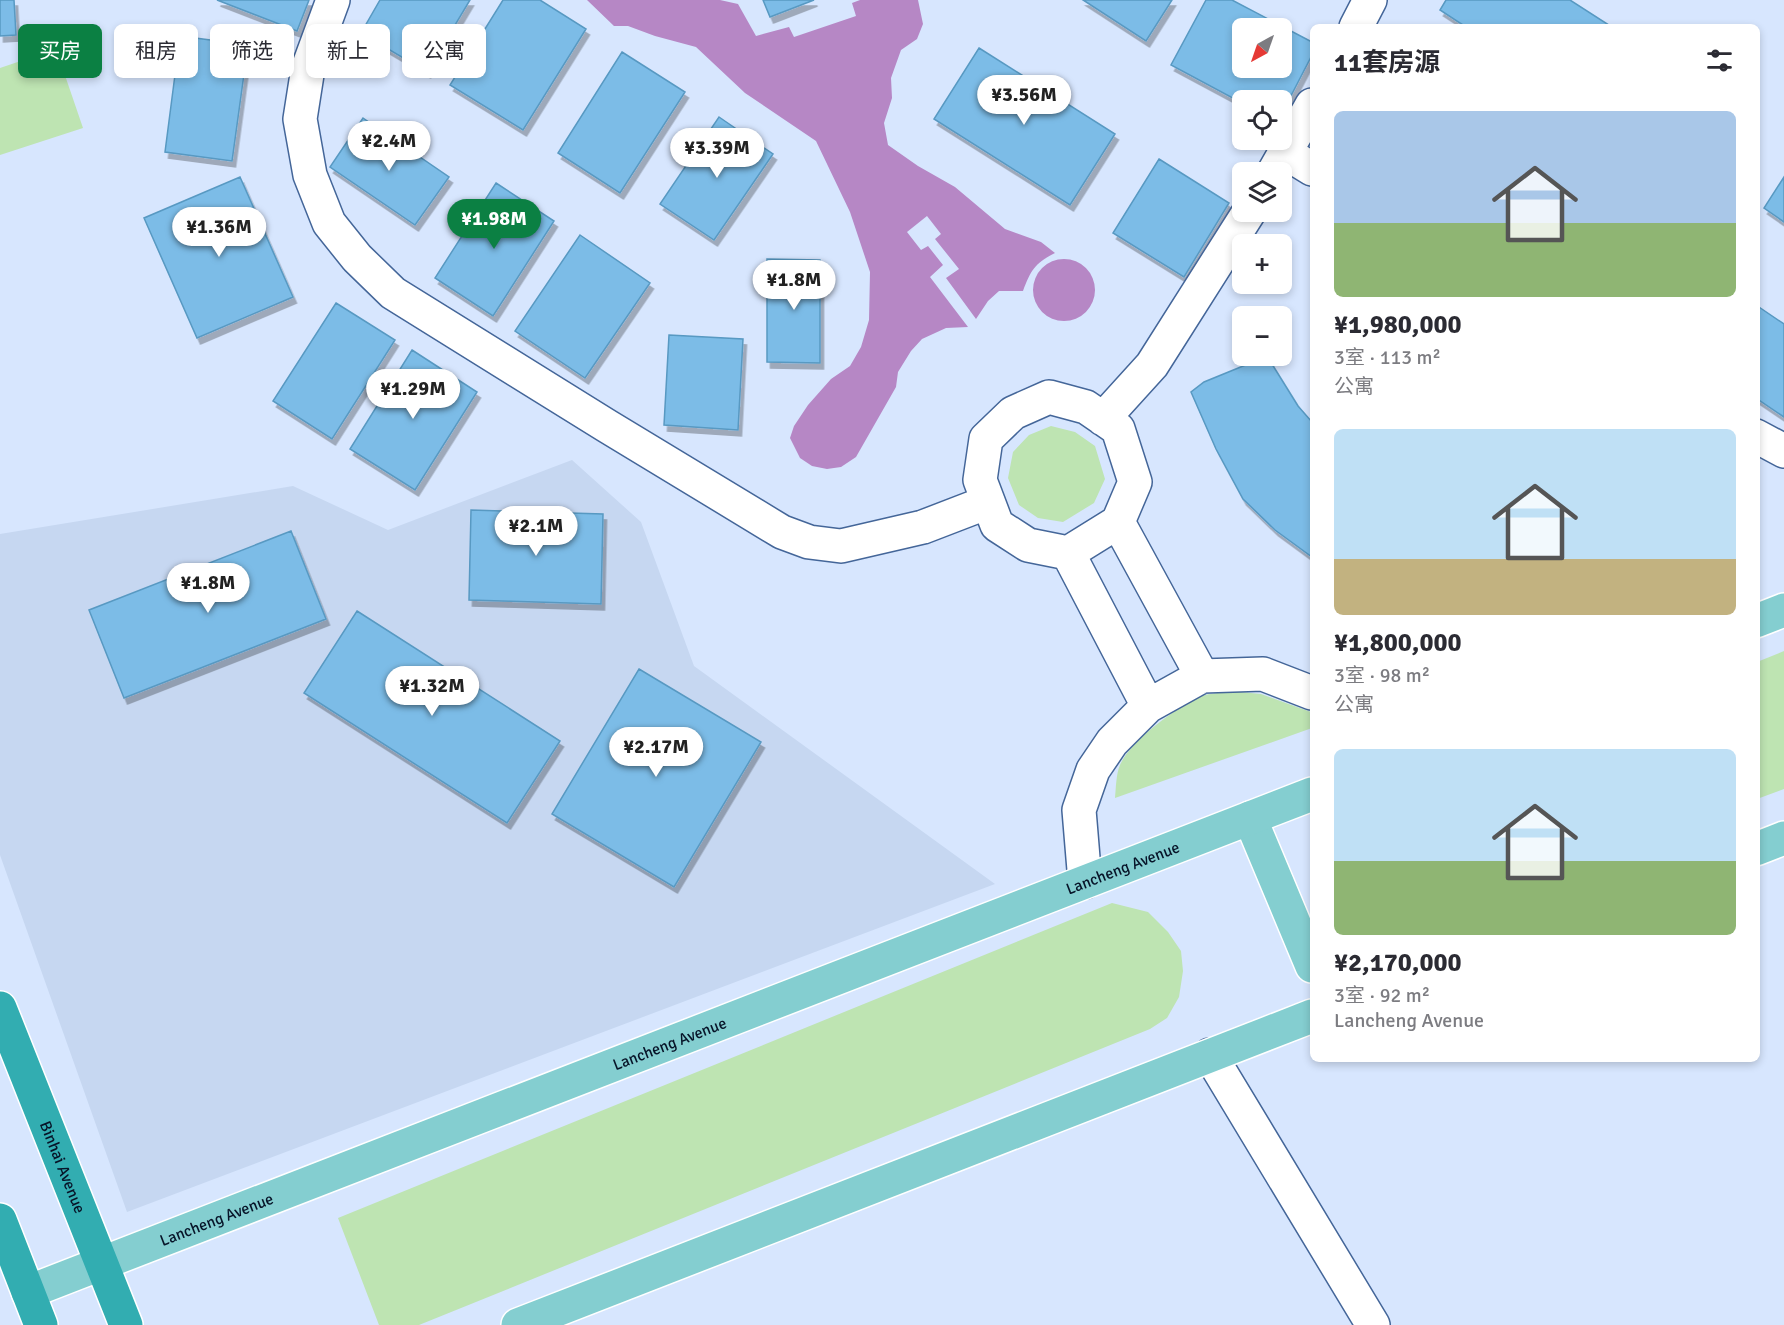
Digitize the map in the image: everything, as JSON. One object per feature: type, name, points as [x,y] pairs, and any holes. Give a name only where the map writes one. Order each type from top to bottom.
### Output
[{"type":"highway","name":"Binhai Avenue","points":[[0,1008],[126,1325]]},
{"type":"highway","points":[[0,1220],[41,1325]]},
{"type":"main road","points":[[1760,619],[1784,610]]},
{"type":"main road","name":"Lancheng Avenue","points":[[28,1292],[1310,795]]},
{"type":"main road","points":[[1250,818],[1310,961]]},
{"type":"main road","points":[[1760,847],[1784,838]]},
{"type":"main road","points":[[518,1325],[1310,1017]]},
{"type":"street","points":[[333,0],[308,68],[300,119],[310,175],[329,223],[357,258],[393,293],[772,526],[809,542],[841,546],[923,527],[988,502]]},
{"type":"street","points":[[1358,24],[1370,0]]},
{"type":"street","points":[[1292,162],[1310,111]]},
{"type":"street","points":[[1103,419],[1152,365],[1244,222]]},
{"type":"street","points":[[1049,397],[1086,406],[1118,429],[1135,482],[1118,522],[1068,553],[1028,545],[1020,540],[997,525],[988,502],[980,480],[986,439],[1013,412],[1049,397]]},
{"type":"street","points":[[1760,438],[1784,451]]},
{"type":"street","points":[[1118,522],[1202,676]]},
{"type":"street","points":[[1068,553],[1148,706]]},
{"type":"street","points":[[1085,882],[1079,810],[1093,770],[1112,742],[1148,706],[1202,676],[1263,674],[1310,692]]},
{"type":"street","points":[[1210,1055],[1373,1325]]},
{"type":"shaded area","points":[[587,0],[720,0],[738,4],[756,36],[789,27],[794,37],[856,16],[852,3],[860,0],[918,0],[923,24],[917,39],[901,50],[891,78],[892,98],[884,123],[888,145],[918,166],[955,187],[1005,229],[1041,242],[1055,253],[1034,268],[1023,291],[999,291],[988,301],[976,319],[946,278],[959,269],[935,239],[941,234],[927,216],[907,232],[921,250],[928,246],[943,265],[930,277],[968,327],[946,328],[922,339],[911,351],[898,372],[896,387],[856,457],[841,467],[827,469],[812,466],[800,458],[790,438],[794,426],[808,405],[831,379],[850,366],[861,347],[869,320],[870,272],[850,212],[816,141],[745,93],[696,47],[628,26],[614,26]]},
{"type":"shaded area","points":[[1058,259],[1070,259],[1086,268],[1093,278],[1095,290],[1093,302],[1086,312],[1070,321],[1058,321],[1047,316],[1038,307],[1033,296],[1033,284],[1038,273],[1047,264]]},
{"type":"shaded area","points":[[572,460],[641,522],[694,666],[995,884],[127,1212],[0,855],[0,534],[293,486],[388,530]]},
{"type":"green space","points":[[18,62],[18,78],[66,78],[83,128],[0,155],[0,68]]},
{"type":"green space","points":[[1051,426],[1075,432],[1095,446],[1105,479],[1094,503],[1063,522],[1038,518],[1019,505],[1008,478],[1013,452],[1029,435]]},
{"type":"green space","points":[[1784,651],[1784,789],[1760,798],[1760,661]]},
{"type":"green space","points":[[1230,691],[1261,694],[1310,712],[1310,729],[1115,798],[1117,777],[1125,756],[1156,725],[1205,695]]},
{"type":"green space","points":[[1112,903],[1148,912],[1168,932],[1181,951],[1183,971],[1179,997],[1167,1018],[1150,1029],[419,1325],[379,1325],[338,1218]]},
{"type":"building","points":[[0,0],[14,0],[16,35],[0,36]]},
{"type":"building","points":[[217,0],[309,0],[297,31],[294,30],[294,24],[279,24]]},
{"type":"building","points":[[380,0],[470,0],[456,24],[402,24],[402,57],[390,50],[390,24],[366,24]]},
{"type":"building","points":[[503,0],[540,0],[586,29],[523,130],[450,85],[454,78],[486,78],[486,27]]},
{"type":"building","points":[[763,0],[814,0],[770,17]]},
{"type":"building","points":[[1083,0],[1172,0],[1146,41]]},
{"type":"building","points":[[1206,0],[1232,0],[1266,18],[1232,18],[1232,78],[1292,78],[1292,32],[1310,41],[1310,59],[1292,94],[1292,90],[1232,90],[1232,98],[1171,65]]},
{"type":"building","points":[[1446,0],[1570,0],[1607,24],[1461,24],[1440,10]]},
{"type":"building","points":[[198,38],[210,40],[210,78],[243,78],[232,161],[165,152],[175,78],[198,78]]},
{"type":"building","points":[[979,48],[1115,134],[1070,205],[934,119]]},
{"type":"building","points":[[622,52],[685,92],[620,193],[558,153]]},
{"type":"building","points":[[719,117],[773,154],[714,240],[660,204]]},
{"type":"building","points":[[363,118],[449,177],[415,225],[330,167]]},
{"type":"building","points":[[1159,159],[1229,203],[1184,277],[1113,233]]},
{"type":"building","points":[[240,177],[293,297],[197,338],[144,218]]},
{"type":"building","points":[[1784,177],[1784,222],[1764,208]]},
{"type":"building","points":[[496,183],[554,221],[493,316],[435,278]]},
{"type":"building","points":[[580,235],[650,283],[585,378],[515,331]]},
{"type":"building","points":[[767,259],[820,260],[820,363],[767,362]]},
{"type":"building","points":[[336,303],[395,340],[332,439],[273,401]]},
{"type":"building","points":[[1760,308],[1784,324],[1784,417],[1760,401]]},
{"type":"building","points":[[669,335],[743,339],[738,430],[664,425]]},
{"type":"building","points":[[412,350],[477,392],[415,490],[350,449]]},
{"type":"building","points":[[1243,366],[1273,366],[1298,406],[1310,420],[1310,556],[1275,530],[1243,499],[1216,449],[1191,392],[1204,382]]},
{"type":"building","points":[[471,510],[603,514],[601,604],[469,600]]},
{"type":"building","points":[[291,531],[326,619],[124,698],[89,610]]},
{"type":"building","points":[[357,611],[560,741],[507,823],[304,693]]},
{"type":"building","points":[[639,669],[761,742],[674,887],[552,814]]}]
